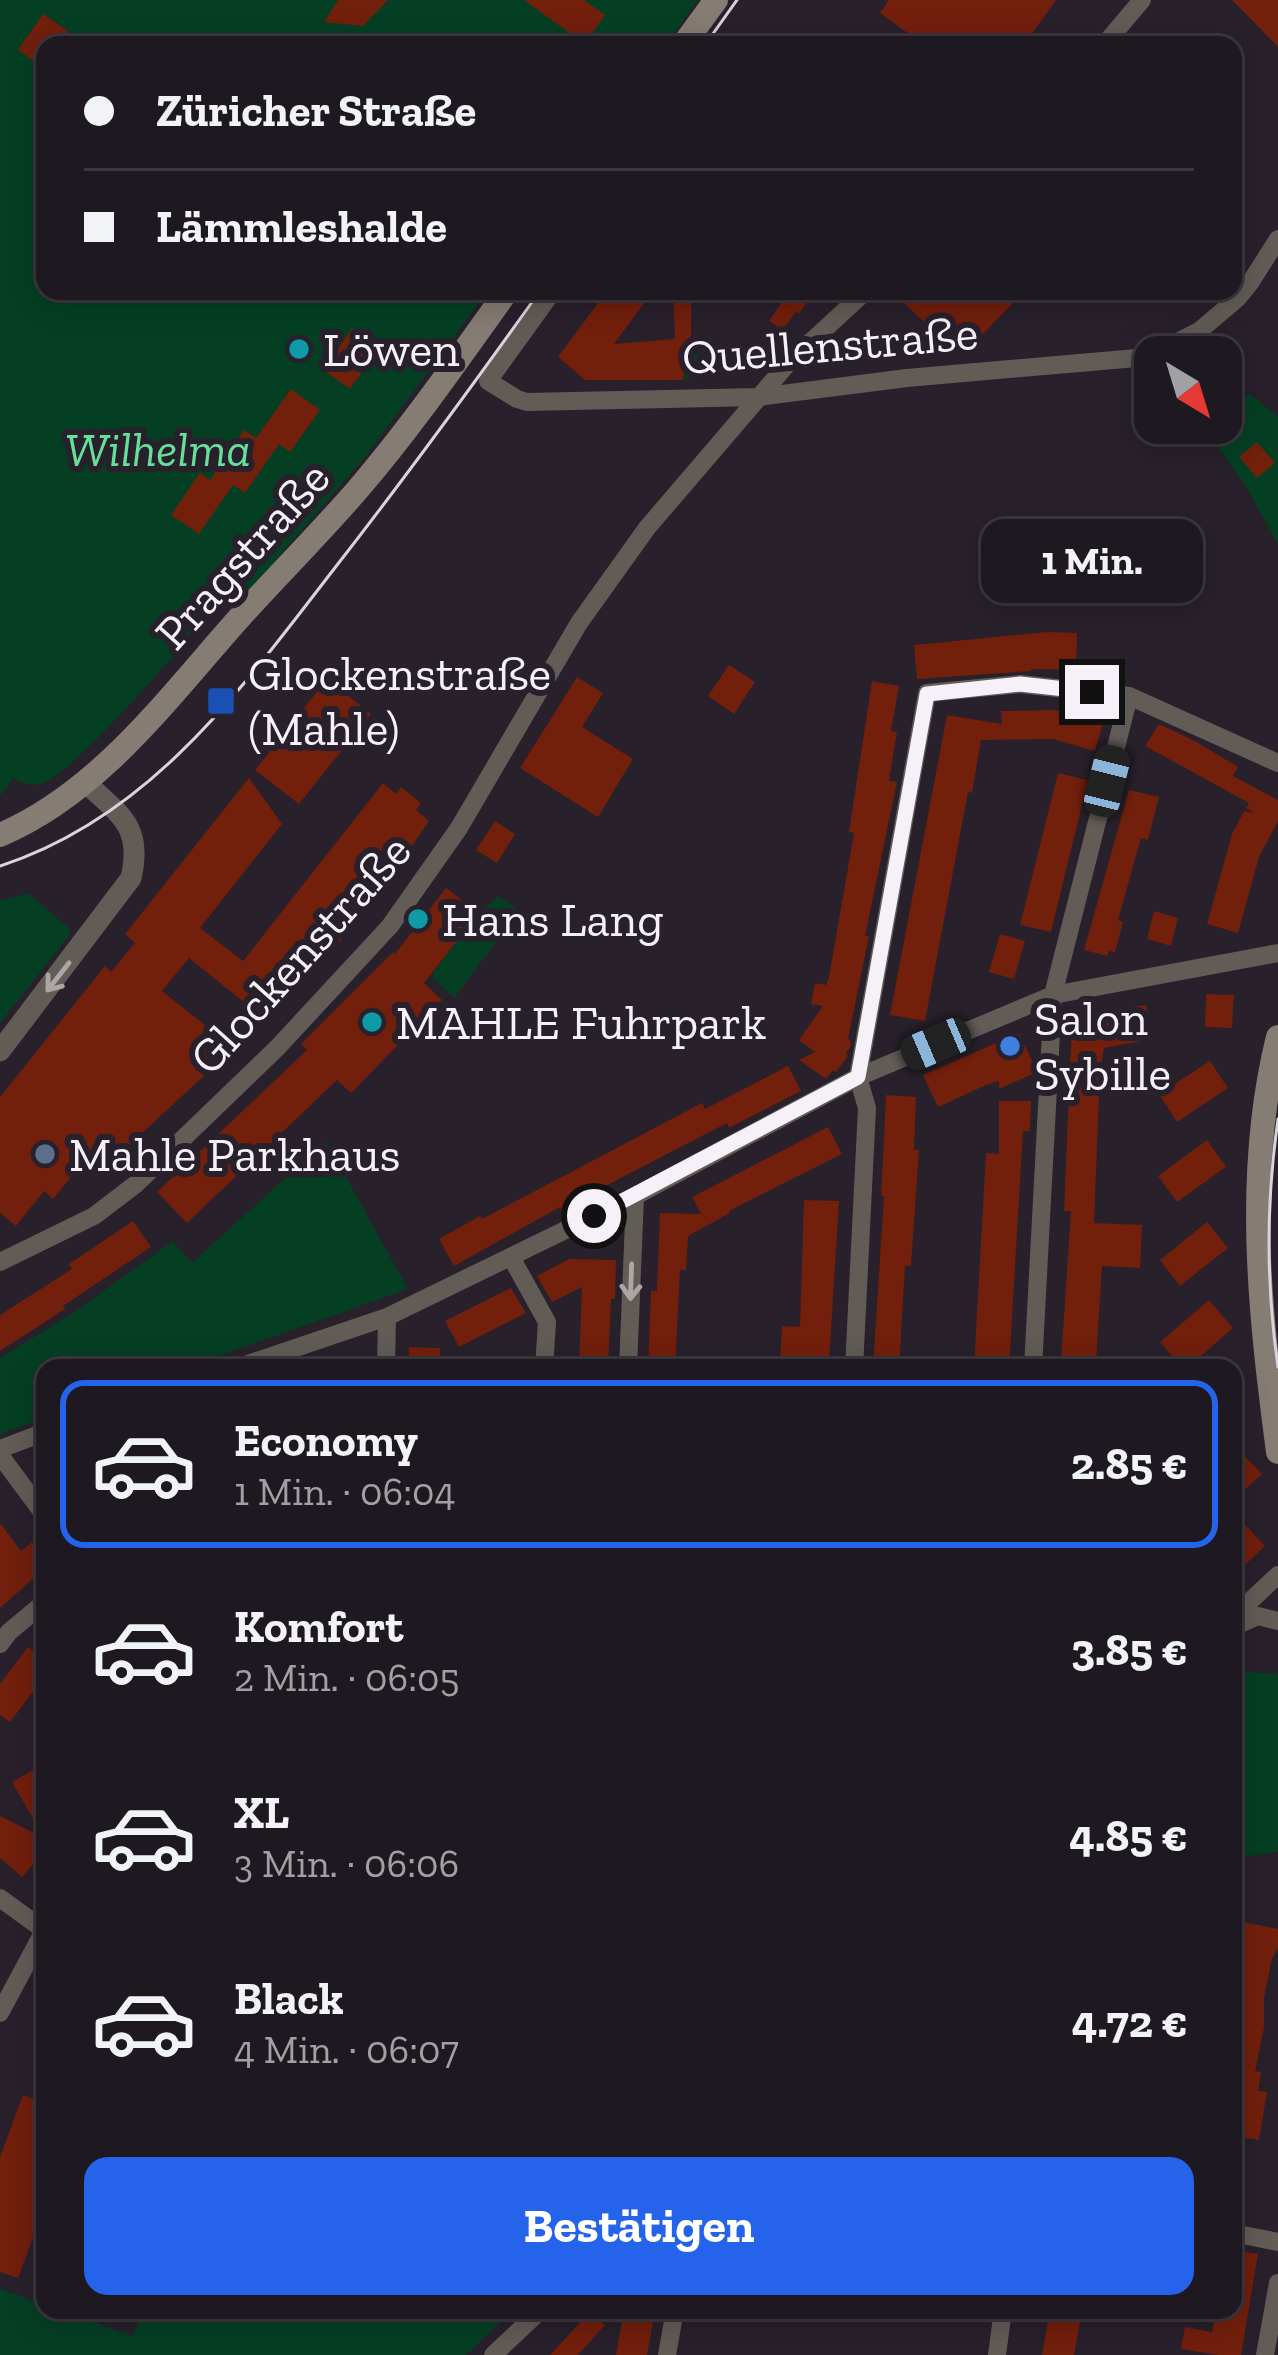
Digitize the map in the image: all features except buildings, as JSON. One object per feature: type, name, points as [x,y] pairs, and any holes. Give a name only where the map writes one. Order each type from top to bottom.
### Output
[{"type":"main road","points":[[690,36],[716,0]]},
{"type":"main road","name":"Pragstraße","points":[[0,836],[85,782],[176,692],[361,486],[500,300]]},
{"type":"main road","points":[[1278,1037],[1263,1122],[1258,1212],[1263,1336],[1278,1452]]},
{"type":"street","points":[[1112,36],[1142,0]]},
{"type":"street","name":"Quellenstraße","points":[[1242,293],[1278,239]]},
{"type":"street","name":"Quellenstraße","points":[[546,300],[488,381],[527,402],[758,397],[907,378],[1148,357],[1199,332],[1236,300]]},
{"type":"street","name":"Glockenstraße","points":[[0,1262],[94,1216],[136,1184],[278,1047],[390,926],[459,829],[579,623],[647,528],[790,362],[856,300]]},
{"type":"street","points":[[854,1359],[867,1108],[858,1077],[927,694],[1020,684],[1129,695],[1278,763]]},
{"type":"street","points":[[1033,1359],[1053,994],[1129,695]]},
{"type":"street","points":[[0,1051],[125,888],[135,861],[131,828],[85,782]]},
{"type":"street","points":[[263,1359],[387,1317],[635,1196],[858,1077],[1053,994],[1278,953]]},
{"type":"street","points":[[628,1359],[635,1196]]},
{"type":"street","points":[[511,1257],[547,1322],[545,1359]]},
{"type":"street","points":[[386,1359],[387,1317]]},
{"type":"street","points":[[36,1436],[0,1452],[36,1503]]},
{"type":"street","points":[[1242,1609],[1278,1575]]},
{"type":"street","points":[[0,1643],[36,1610]]},
{"type":"street","points":[[1242,1623],[1258,1616],[1278,1621]]},
{"type":"street","points":[[0,1898],[36,1923]]},
{"type":"street","points":[[0,2013],[36,1944]]},
{"type":"street","points":[[1242,2235],[1278,2242]]},
{"type":"street","points":[[1264,2355],[1278,2283]]},
{"type":"street","points":[[493,2355],[532,2319]]},
{"type":"street","points":[[667,2355],[673,2319]]},
{"type":"street","points":[[997,2355],[1002,2319]]},
{"type":"green space","name":"Wilhelma","points":[[0,0],[698,0],[672,36],[36,36],[36,300],[481,300],[365,457],[245,596],[233,587],[109,727],[58,774],[36,785],[13,778],[0,796]]},
{"type":"green space","points":[[754,346],[755,355],[723,370],[683,380],[685,356]]},
{"type":"green space","points":[[1249,394],[1278,416],[1278,544],[1216,444],[1242,444],[1242,401]]},
{"type":"green space","points":[[28,893],[70,929],[0,1023],[0,901]]},
{"type":"green space","points":[[498,896],[520,910],[454,998],[433,979],[434,971]]},
{"type":"green space","points":[[326,1141],[408,1289],[210,1359],[36,1359],[36,1421],[0,1434],[0,1358],[73,1313],[173,1241],[192,1263]]},
{"type":"green space","points":[[1242,1672],[1278,1674],[1278,1852],[1242,1857]]},
{"type":"green space","points":[[0,2289],[36,2302],[36,2319],[85,2319],[133,2336],[140,2319],[504,2319],[466,2355],[0,2355]]},
{"type":"tram line","points":[[711,36],[737,0]]},
{"type":"tram line","points":[[0,866],[54,844],[103,816],[189,744],[299,614],[533,300]]},
{"type":"tram line","points":[[1278,1119],[1269,1243],[1278,1367]]},
{"type":"place","name":"Löwen","points":[[299,349]]},
{"type":"place","name":"Glockenstraße (Mahle)","points":[[221,701]]},
{"type":"place","name":"Hans Lang","points":[[418,919]]},
{"type":"place","name":"MAHLE Fuhrpark","points":[[372,1022]]},
{"type":"place","name":"Salon Sybille","points":[[1010,1046]]},
{"type":"place","name":"Mahle Parkhaus","points":[[45,1154]]},
{"type":"route","points":[[594,1216],[858,1077],[927,694],[1020,684],[1092,692]]}]
